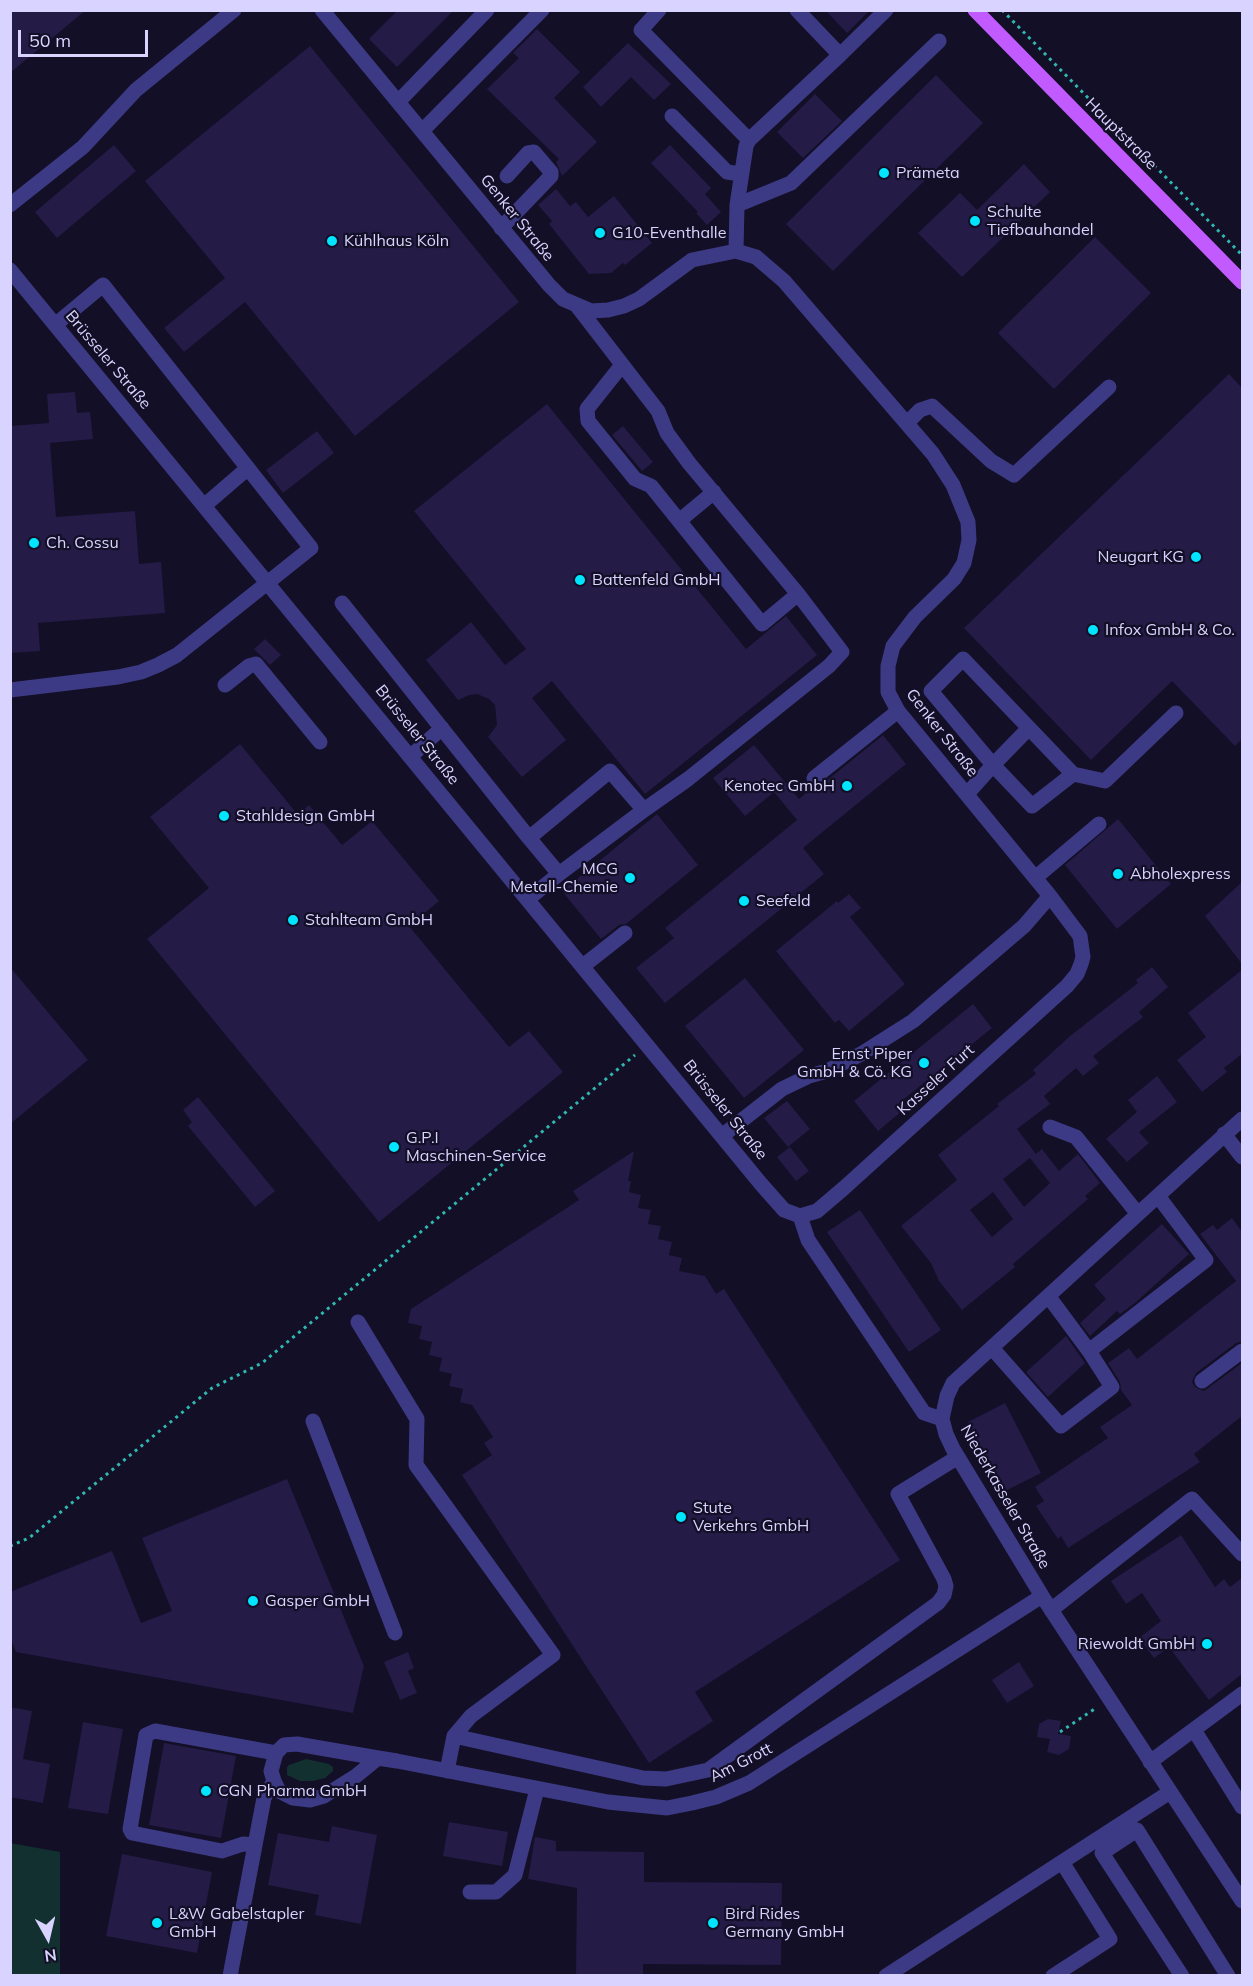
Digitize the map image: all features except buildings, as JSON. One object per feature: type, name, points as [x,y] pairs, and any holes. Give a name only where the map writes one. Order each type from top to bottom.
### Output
[{"type":"main road","name":"Hauptstraße","points":[[975,10],[1242,282]]},
{"type":"street","points":[[10,205],[83,147],[136,90],[234,10]]},
{"type":"street","name":"Genker Straße","points":[[322,10],[501,228],[563,299],[591,311],[624,306],[639,299],[692,260],[736,251],[756,257],[784,280],[933,454],[953,485],[968,522],[969,540],[964,563],[954,579],[915,617],[893,646],[888,666],[888,692],[898,711],[1050,896],[1080,936],[1083,957]]},
{"type":"street","points":[[398,102],[487,10]]},
{"type":"street","points":[[422,131],[542,10]]},
{"type":"street","points":[[659,10],[640,30],[747,143]]},
{"type":"street","points":[[797,10],[840,55]]},
{"type":"street","points":[[736,251],[737,205],[747,143],[885,10]]},
{"type":"street","points":[[737,205],[791,183],[939,41]]},
{"type":"street","points":[[672,116],[727,172],[741,174]]},
{"type":"street","points":[[501,228],[551,176],[551,172],[534,152],[528,153],[507,176]]},
{"type":"street","name":"Brüsseler Straße","points":[[10,270],[784,1210],[800,1216]]},
{"type":"street","points":[[10,690],[118,677],[141,672],[177,654],[311,548],[103,285],[55,325]]},
{"type":"street","points":[[528,899],[717,756],[829,666],[843,652],[667,433],[658,411],[577,306]]},
{"type":"street","points":[[622,365],[587,409],[588,421],[635,479],[651,486],[762,624],[798,594]]},
{"type":"street","points":[[907,423],[920,410],[932,406],[991,461],[1014,475],[1109,387]]},
{"type":"street","points":[[205,505],[248,468]]},
{"type":"street","points":[[680,521],[714,492]]},
{"type":"street","points":[[342,603],[559,874]]},
{"type":"street","points":[[1073,774],[1032,806],[993,765],[931,691],[963,659],[1073,774],[1105,781],[1176,713]]},
{"type":"street","points":[[225,685],[249,666],[256,664],[320,742]]},
{"type":"street","points":[[814,778],[898,711]]},
{"type":"street","points":[[967,794],[1029,728]]},
{"type":"street","points":[[411,756],[442,729]]},
{"type":"street","points":[[529,838],[610,771],[644,810]]},
{"type":"street","points":[[1035,878],[1099,824]]},
{"type":"street","points":[[723,1135],[782,1089],[861,1054],[912,1021],[1024,926],[1050,896]]},
{"type":"street","points":[[584,966],[625,933]]},
{"type":"street","name":"Kasseler Furt","points":[[800,1216],[817,1211],[844,1188],[1067,986],[1077,974],[1083,957]]},
{"type":"street","name":"Niederkasseler Straße","points":[[1242,1119],[953,1383],[947,1396],[942,1419],[946,1434],[958,1457],[1042,1596],[1242,1901]]},
{"type":"street","points":[[1050,1127],[1076,1137],[1138,1214]]},
{"type":"street","points":[[1224,1134],[1242,1157]]},
{"type":"street","points":[[1089,1352],[1206,1260],[1158,1196]]},
{"type":"street","points":[[800,1216],[808,1240],[924,1413],[942,1419]]},
{"type":"street","points":[[992,1348],[1061,1426],[1112,1387],[1049,1297]]},
{"type":"street","points":[[358,1322],[417,1419],[416,1465],[553,1655],[471,1716],[454,1736],[447,1771]]},
{"type":"street","points":[[1202,1381],[1242,1351]]},
{"type":"street","points":[[313,1420],[395,1633]]},
{"type":"street","points":[[454,1736],[643,1778],[666,1779],[708,1770],[938,1603],[944,1595],[946,1586],[944,1578],[898,1494],[958,1457]]},
{"type":"street","points":[[1051,1610],[1192,1499],[1242,1554]]},
{"type":"street","name":"Am Grott","points":[[276,1753],[284,1745],[297,1744],[608,1802],[667,1808],[716,1797],[749,1783],[1042,1596]]},
{"type":"street","points":[[1150,1762],[1242,1694]]},
{"type":"street","points":[[1194,1730],[1242,1807]]},
{"type":"street","points":[[255,1845],[243,1844],[222,1851],[136,1836],[132,1833],[130,1829],[146,1735],[155,1731],[276,1753],[271,1771],[279,1791],[293,1798],[310,1800],[324,1796],[356,1776],[378,1758]]},
{"type":"street","points":[[230,1976],[264,1798],[274,1782]]},
{"type":"street","points":[[470,1892],[496,1892],[516,1875],[537,1789]]},
{"type":"street","points":[[886,1976],[1170,1792]]},
{"type":"street","points":[[1182,1976],[1102,1853],[1137,1830],[1228,1976]]},
{"type":"street","points":[[1053,1976],[1110,1939],[1062,1862]]},
{"type":"path","points":[[1002,10],[1242,255]]},
{"type":"path","points":[[10,1546],[29,1538],[212,1388],[262,1363],[648,1045]]},
{"type":"path","points":[[1060,1732],[1109,1699]]},
{"type":"green space","points":[[306,1759],[329,1764],[333,1767],[333,1771],[325,1778],[313,1781],[300,1781],[287,1775],[289,1765]]},
{"type":"green space","points":[[10,1843],[60,1852],[60,1975],[11,1975]]},
{"type":"place","name":"Prämeta","points":[[884,173]]},
{"type":"place","name":"Schulte Tiefbauhandel","points":[[975,221]]},
{"type":"place","name":"G10-Eventhalle","points":[[600,233]]},
{"type":"place","name":"Kühlhaus Köln","points":[[332,241]]},
{"type":"place","name":"Ch. Cossu","points":[[34,543]]},
{"type":"place","name":"Neugart KG","points":[[1196,557]]},
{"type":"place","name":"Battenfeld GmbH","points":[[580,580]]},
{"type":"place","name":"Infox GmbH & Co.","points":[[1093,630]]},
{"type":"place","name":"Kenotec GmbH","points":[[847,786]]},
{"type":"place","name":"Stahldesign GmbH","points":[[224,816]]},
{"type":"place","name":"Abholexpress","points":[[1118,874]]},
{"type":"place","name":"MCG Metall-Chemie","points":[[630,878]]},
{"type":"place","name":"Seefeld","points":[[744,901]]},
{"type":"place","name":"Stahlteam GmbH","points":[[293,920]]},
{"type":"place","name":"Ernst Piper GmbH & Cö. KG","points":[[924,1063]]},
{"type":"place","name":"G.P.I Maschinen-Service","points":[[394,1147]]},
{"type":"place","name":"Stute Verkehrs GmbH","points":[[681,1517]]},
{"type":"place","name":"Gasper GmbH","points":[[253,1601]]},
{"type":"place","name":"Riewoldt GmbH","points":[[1207,1644]]},
{"type":"place","name":"CGN Pharma GmbH","points":[[206,1791]]},
{"type":"place","name":"L&W Gabelstapler GmbH","points":[[157,1923]]},
{"type":"place","name":"Bird Rides Germany GmbH","points":[[713,1923]]}]
